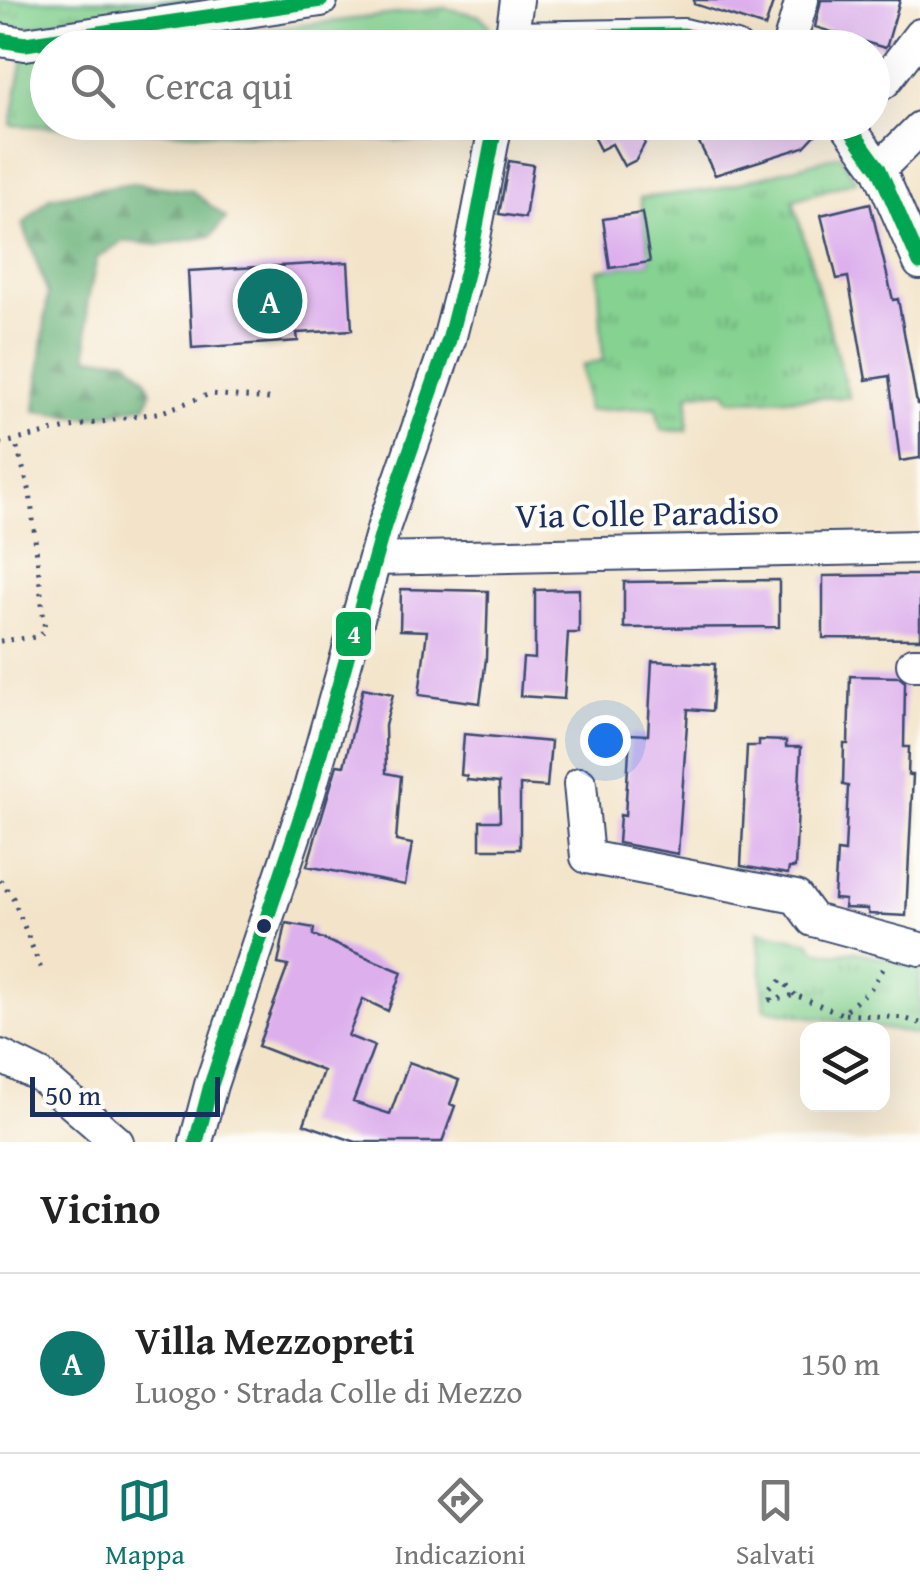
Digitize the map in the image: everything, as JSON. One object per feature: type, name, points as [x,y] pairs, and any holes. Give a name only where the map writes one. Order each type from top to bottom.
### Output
[{"type":"street","points":[[120,30],[321,0]]},
{"type":"street","points":[[513,30],[516,0]]},
{"type":"street","points":[[793,30],[802,0]]},
{"type":"street","points":[[910,68],[920,35]]},
{"type":"street","points":[[0,40],[30,43]]},
{"type":"street","points":[[879,169],[920,128]]},
{"type":"street","points":[[196,1142],[210,1085],[310,792],[408,451],[449,340],[470,258],[493,140]]},
{"type":"street","points":[[858,140],[879,169],[920,263]]},
{"type":"street","name":"Via Colle Paradiso","points":[[375,559],[920,547]]},
{"type":"street","points":[[580,784],[587,857],[796,898],[813,920],[920,949]]},
{"type":"street","points":[[0,1056],[40,1076],[117,1142]]},
{"type":"path","points":[[0,444],[70,426],[162,412],[210,394],[270,399]]},
{"type":"path","points":[[0,641],[36,637],[46,631],[30,492],[16,440]]},
{"type":"path","points":[[0,880],[13,898],[42,969]]},
{"type":"path","points":[[842,1014],[871,988],[882,971]]},
{"type":"path","points":[[796,996],[782,980],[771,992],[771,1000],[796,996],[842,1014],[903,1018],[920,1024]]},
{"type":"green space","points":[[0,0],[208,0],[24,28],[0,26]]},
{"type":"green space","points":[[445,8],[480,16],[489,25],[488,30],[263,30]]},
{"type":"green space","points":[[24,53],[30,54],[30,126],[11,125]]},
{"type":"green space","points":[[394,140],[471,140],[470,143]]},
{"type":"green space","points":[[840,155],[856,181],[793,200],[849,397],[730,400],[725,391],[689,394],[687,431],[661,430],[656,407],[587,411],[582,366],[603,360],[598,270],[650,262],[640,198],[718,189]]},
{"type":"green space","points":[[132,183],[192,191],[226,218],[211,236],[158,245],[123,241],[97,258],[87,305],[88,357],[127,359],[145,377],[151,392],[146,405],[90,418],[35,411],[48,294],[23,224],[50,197]]},
{"type":"green space","points":[[758,931],[810,942],[815,950],[838,954],[853,951],[920,966],[920,1035],[890,1030],[890,1022],[842,1022],[765,1009]]},
{"type":"building","points":[[694,0],[774,0],[765,27],[694,4]]},
{"type":"building","points":[[821,0],[900,0],[890,35],[890,30],[815,27]]},
{"type":"building","points":[[595,140],[645,143],[636,160],[624,166],[612,144],[600,150]]},
{"type":"building","points":[[698,140],[810,140],[804,147],[715,175]]},
{"type":"building","points":[[509,161],[533,165],[525,218],[499,214]]},
{"type":"building","points":[[870,203],[893,300],[898,299],[920,404],[920,458],[900,461],[889,376],[866,380],[848,277],[837,279],[821,215]]},
{"type":"building","points":[[642,213],[650,262],[610,268],[603,219]]},
{"type":"building","points":[[348,262],[352,330],[297,333],[298,341],[192,348],[188,271]]},
{"type":"building","points":[[920,575],[920,639],[823,638],[823,576]]},
{"type":"building","points":[[779,580],[779,627],[624,628],[624,582]]},
{"type":"building","points":[[401,589],[488,591],[480,703],[419,695],[427,631],[400,630]]},
{"type":"building","points":[[579,589],[579,633],[568,633],[564,699],[520,696],[523,658],[535,659],[535,590]]},
{"type":"building","points":[[652,661],[715,664],[712,711],[688,709],[678,854],[618,843],[620,815],[625,816],[630,734],[648,735]]},
{"type":"building","points":[[850,676],[899,677],[905,682],[904,747],[909,747],[908,775],[913,775],[906,916],[869,914],[867,909],[844,908],[845,900],[834,899],[837,851],[845,852],[848,786],[843,785],[844,744],[848,744]]},
{"type":"building","points":[[363,688],[393,694],[385,726],[386,773],[401,776],[396,841],[412,844],[405,885],[307,866],[337,765],[344,766]]},
{"type":"building","points":[[464,734],[551,742],[547,787],[520,785],[520,849],[480,849],[480,821],[500,821],[499,783],[467,780],[467,776],[461,775]]},
{"type":"building","points":[[759,740],[786,741],[786,747],[801,747],[795,868],[789,868],[788,874],[741,866],[747,746],[759,746]]},
{"type":"building","points":[[286,923],[314,928],[313,935],[402,972],[388,1011],[363,999],[348,1036],[374,1046],[353,1102],[390,1114],[409,1062],[459,1080],[450,1104],[455,1106],[442,1142],[356,1142],[304,1124],[323,1071],[258,1046],[288,966],[278,964]]},
{"type":"transit line","name":"4","points":[[119,30],[321,0]]},
{"type":"transit line","name":"4","points":[[0,40],[30,43]]},
{"type":"transit line","name":"4","points":[[196,1142],[211,1085],[309,792],[384,526],[449,340],[470,258],[493,140]]},
{"type":"transit line","name":"4","points":[[858,140],[879,169],[920,263]]},
{"type":"place","name":"Villa Mezzopreti","points":[[270,301]]}]
